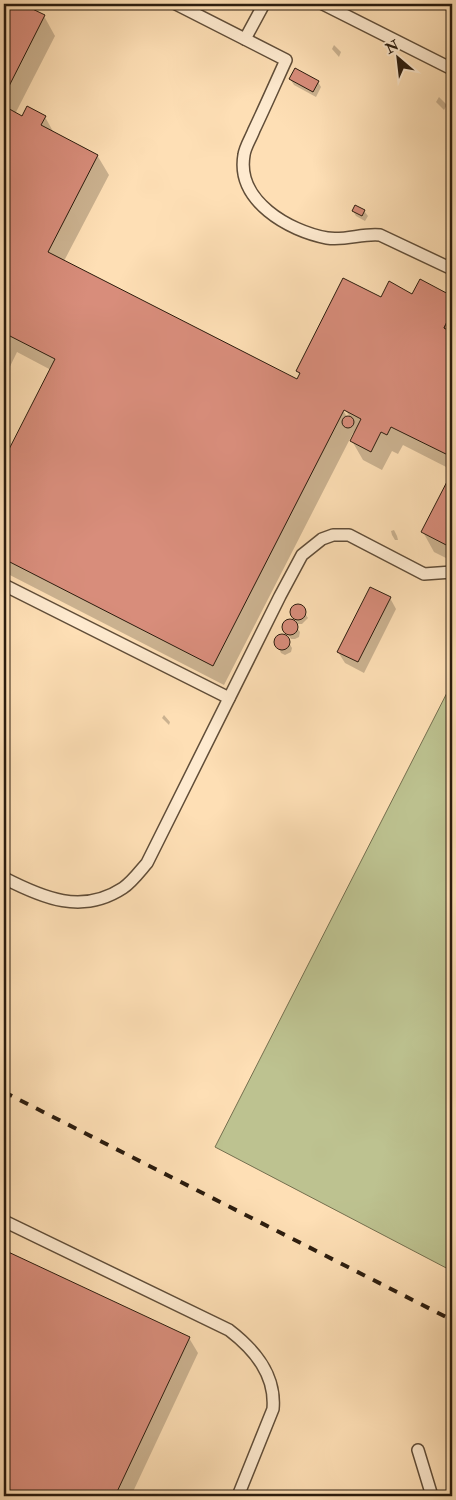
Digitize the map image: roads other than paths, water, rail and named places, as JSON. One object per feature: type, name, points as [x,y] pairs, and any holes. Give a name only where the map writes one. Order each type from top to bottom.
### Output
[{"type":"lane","points":[[176,4],[286,60],[244,154],[245,175],[260,204],[275,217],[314,235],[330,238],[370,234],[380,235],[452,269]]},
{"type":"lane","points":[[244,39],[264,4]]},
{"type":"lane","points":[[322,4],[452,70]]},
{"type":"lane","points":[[4,878],[39,896],[72,903],[100,899],[124,887],[147,863],[302,555],[322,539],[334,535],[349,535],[424,574],[452,572]]},
{"type":"lane","points":[[4,585],[229,698]]},
{"type":"lane","points":[[4,1221],[229,1330],[249,1345],[262,1363],[275,1394],[273,1409],[238,1496]]},
{"type":"lane","points":[[418,1450],[432,1496]]},
{"type":"railway","points":[[4,1092],[452,1320]]}]
